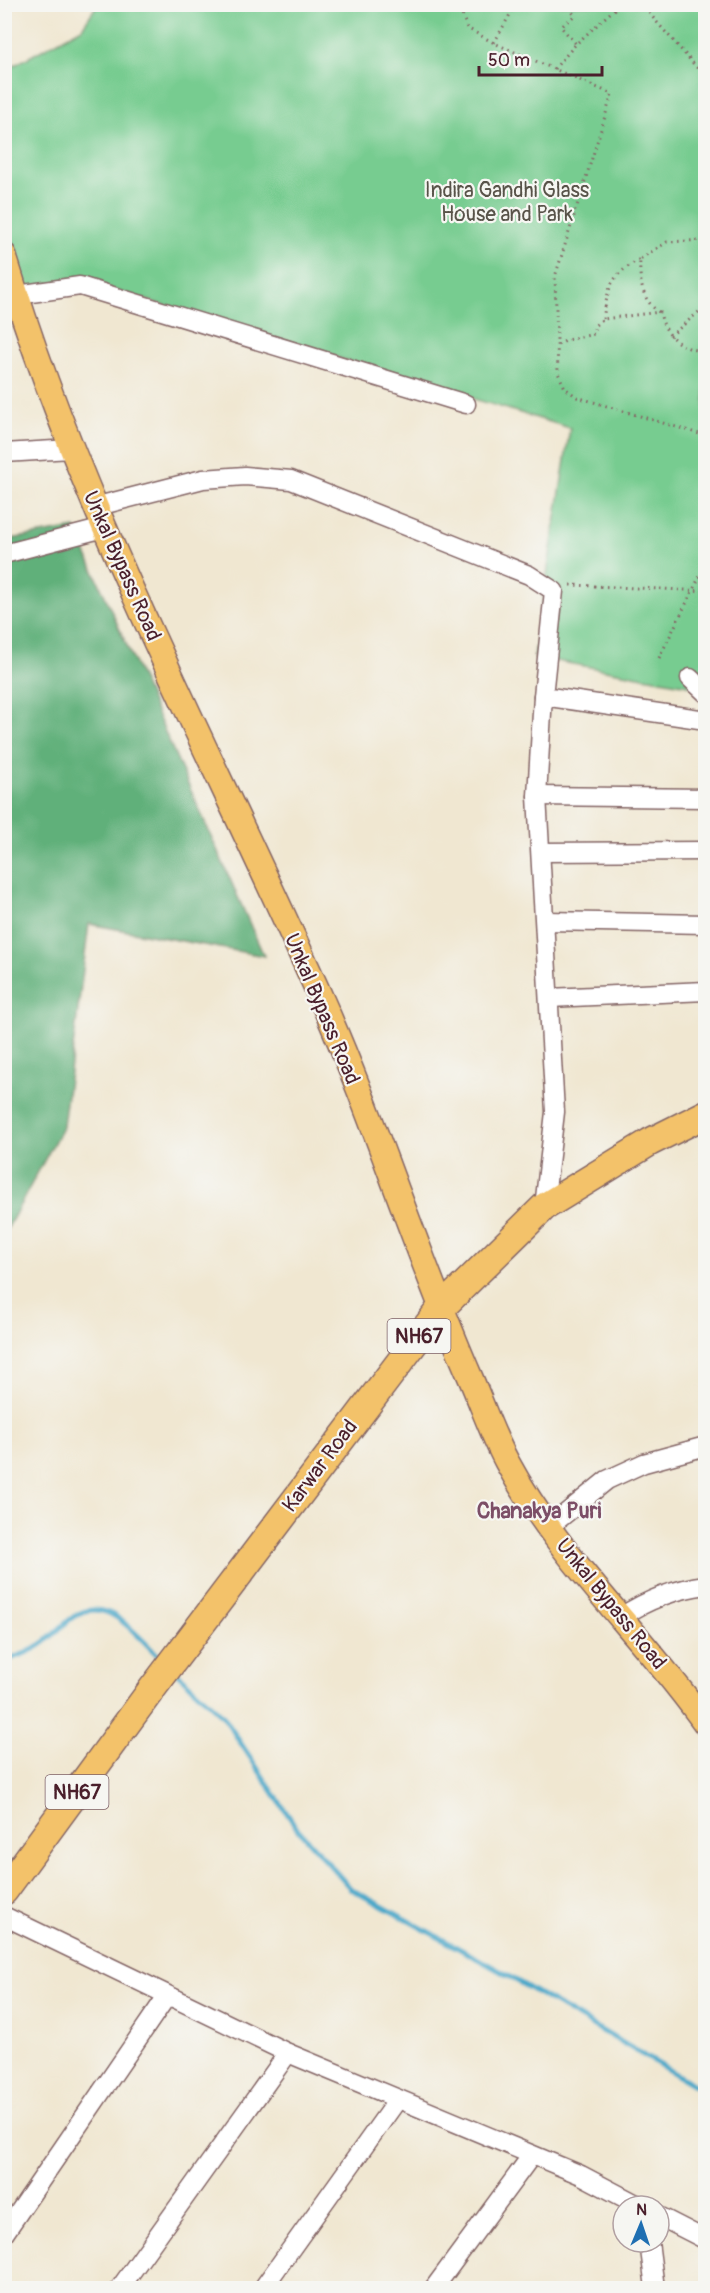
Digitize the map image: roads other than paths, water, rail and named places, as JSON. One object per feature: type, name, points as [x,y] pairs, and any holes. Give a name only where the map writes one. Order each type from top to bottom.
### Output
[{"type":"highway","name":"Karwar Road","points":[[4,1891],[337,1442],[440,1309],[544,1207],[650,1142],[705,1114]]},
{"type":"main road","name":"Unkal Bypass Road","points":[[4,255],[16,296],[99,517],[322,1000],[440,1309],[507,1462],[549,1527],[680,1687],[705,1724]]},
{"type":"street","points":[[16,296],[80,286],[466,404]]},
{"type":"street","points":[[4,453],[72,449]]},
{"type":"street","points":[[4,554],[203,479],[245,476],[291,480],[530,574],[554,591],[543,696],[537,796],[546,921],[555,1112],[544,1207]]},
{"type":"street","points":[[690,678],[705,693]]},
{"type":"street","points":[[543,696],[705,720]]},
{"type":"street","points":[[537,796],[705,798]]},
{"type":"street","points":[[541,852],[705,851]]},
{"type":"street","points":[[546,921],[705,924]]},
{"type":"street","points":[[549,998],[705,991]]},
{"type":"street","points":[[549,1527],[607,1480],[644,1463],[705,1446]]},
{"type":"street","points":[[621,1617],[638,1606],[681,1588],[705,1585]]},
{"type":"street","points":[[4,1916],[288,2053],[581,2175],[617,2194]]},
{"type":"street","points":[[4,2234],[167,1996]]},
{"type":"street","points":[[120,2289],[288,2053]]},
{"type":"street","points":[[263,2289],[398,2099]]},
{"type":"street","points":[[434,2289],[532,2155]]},
{"type":"street","points":[[671,2222],[705,2240]]},
{"type":"street","points":[[651,2254],[655,2289]]},
{"type":"waterway","points":[[4,1661],[35,1648],[77,1615],[95,1610],[106,1612],[120,1620],[163,1661]]},
{"type":"waterway","points":[[175,1671],[223,1716],[296,1827],[351,1889],[500,1971],[706,2092]]},
{"type":"district","name":"Chanakya Puri","points":[[539,1511]]},
{"type":"park label","name":"Indira Gandhi Glass House and Park","points":[[507,202]]}]
